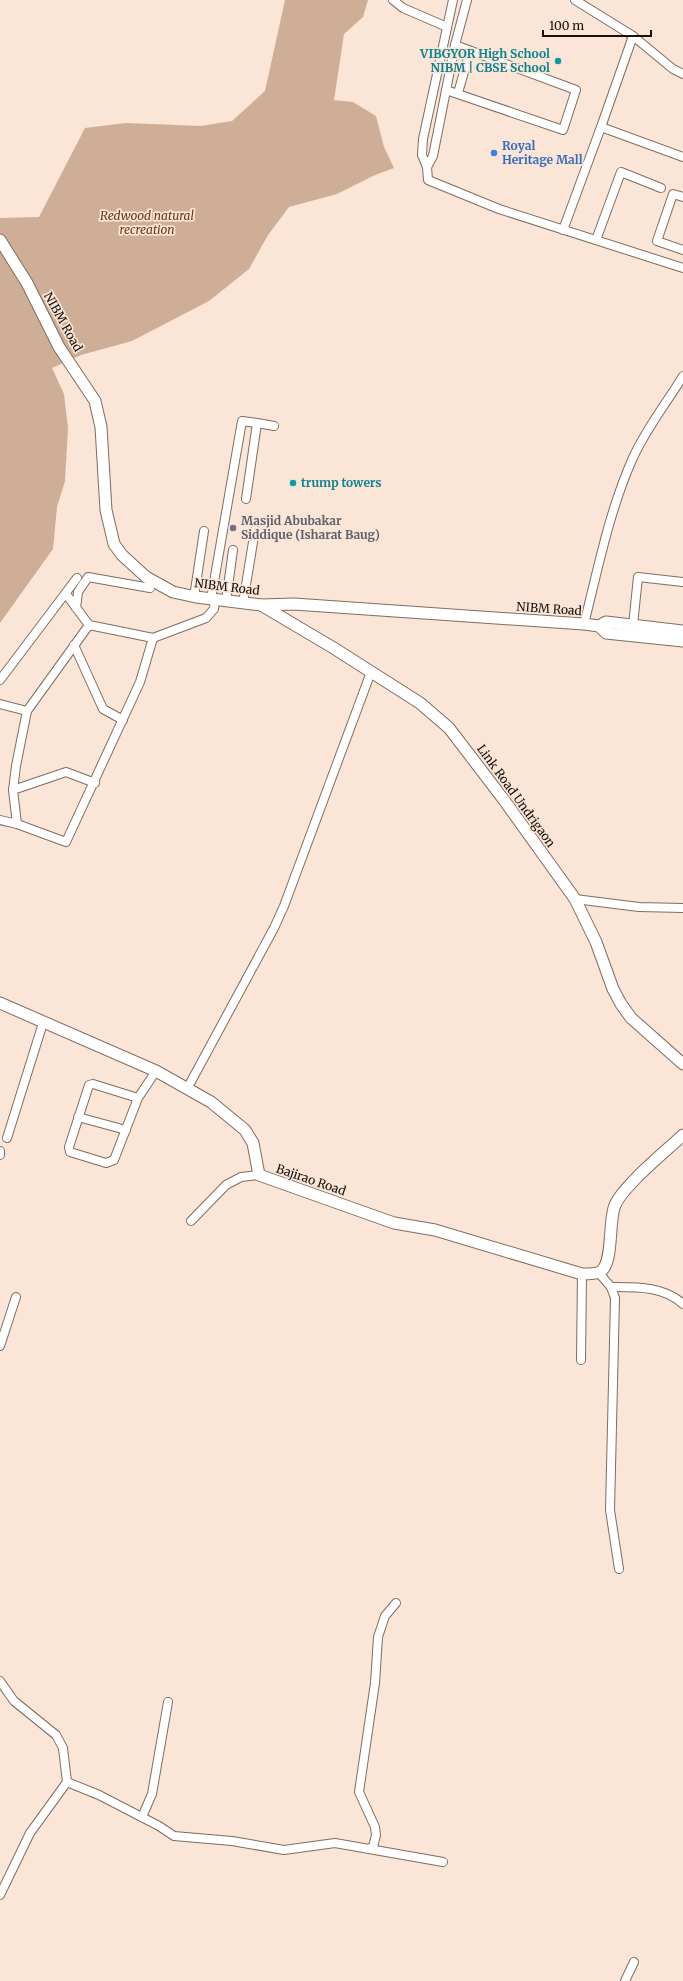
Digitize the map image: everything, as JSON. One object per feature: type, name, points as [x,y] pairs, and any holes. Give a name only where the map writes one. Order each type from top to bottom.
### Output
[{"type":"street","points":[[393,0],[403,8],[447,27]]},
{"type":"street","points":[[453,0],[423,139],[422,155],[427,167],[428,180],[499,209],[683,268]]},
{"type":"street","points":[[427,167],[433,156],[446,90],[467,0]]},
{"type":"street","points":[[575,0],[633,36],[673,69],[683,74]]},
{"type":"street","points":[[563,230],[602,127],[633,36]]},
{"type":"street","points":[[446,90],[563,130],[576,90],[456,46]]},
{"type":"street","points":[[458,94],[470,51]]},
{"type":"street","points":[[602,127],[683,157]]},
{"type":"street","points":[[596,240],[621,172],[661,188]]},
{"type":"street","points":[[683,197],[674,194],[657,240],[683,250]]},
{"type":"street","name":"NIBM Road","points":[[0,240],[27,283],[59,347],[95,401],[101,426],[106,510],[114,544],[122,555],[146,578],[173,592],[194,597],[261,606],[294,604],[584,624],[599,626],[606,632],[683,641]]},
{"type":"street","points":[[584,624],[615,505],[632,459],[660,410],[683,376]]},
{"type":"street","points":[[217,600],[242,421],[274,426]]},
{"type":"street","points":[[246,499],[257,423]]},
{"type":"street","points":[[243,603],[255,530]]},
{"type":"street","points":[[194,597],[204,531]]},
{"type":"street","points":[[66,594],[89,625],[153,638],[206,618],[214,609],[233,550]]},
{"type":"street","points":[[76,608],[78,592],[88,577],[150,588]]},
{"type":"street","points":[[633,625],[638,577],[683,582]]},
{"type":"street","points":[[0,680],[77,578]]},
{"type":"street","name":"Link Road Undrigaon","points":[[261,606],[332,646],[420,703],[449,728],[504,800],[575,899],[596,942],[613,989],[621,1004],[636,1022],[683,1064]]},
{"type":"street","points":[[599,626],[606,622],[683,631]]},
{"type":"street","points":[[16,824],[13,790],[16,766],[27,711],[89,625]]},
{"type":"street","points":[[0,820],[16,824],[66,842],[95,783],[140,682],[153,638]]},
{"type":"street","points":[[74,645],[103,708],[123,720]]},
{"type":"street","points":[[187,1089],[274,928],[284,906],[371,672]]},
{"type":"street","points":[[0,704],[27,711]]},
{"type":"street","points":[[13,790],[66,772],[95,783]]},
{"type":"street","points":[[575,899],[639,907],[683,908]]},
{"type":"street","name":"Bajirao Road","points":[[0,1004],[156,1071],[211,1102],[245,1130],[253,1144],[259,1175],[394,1223],[435,1230],[582,1274],[598,1272]]},
{"type":"street","points":[[7,1138],[43,1023]]},
{"type":"street","points":[[138,1098],[90,1084],[69,1147],[72,1154],[106,1163],[114,1160],[138,1098],[156,1071]]},
{"type":"street","points":[[78,1117],[126,1130]]},
{"type":"street","points":[[619,1569],[610,1510],[615,1298],[611,1287],[598,1272],[604,1269],[607,1262],[611,1221],[615,1206],[622,1192],[683,1135]]},
{"type":"street","points":[[191,1221],[226,1185],[241,1176],[259,1175]]},
{"type":"street","points":[[580,1360],[582,1274]]},
{"type":"street","points":[[611,1287],[638,1287],[663,1292],[674,1296],[683,1304]]},
{"type":"street","points":[[0,1346],[16,1297]]},
{"type":"street","points":[[368,1849],[373,1847],[376,1835],[375,1827],[359,1792],[375,1683],[378,1637],[385,1616],[396,1603]]},
{"type":"street","points":[[0,1681],[14,1701],[56,1735],[63,1748],[67,1782],[30,1834],[0,1895]]},
{"type":"street","points":[[142,1817],[152,1794],[168,1702]]},
{"type":"street","points":[[67,1782],[99,1795],[142,1817],[174,1836],[232,1841],[284,1850],[335,1843],[443,1862]]},
{"type":"street","points":[[625,1981],[634,1962]]},
{"type":"green space","name":"Redwood natural recreation","points":[[285,0],[368,0],[363,17],[344,34],[334,100],[353,102],[376,116],[384,147],[394,168],[375,175],[337,194],[289,207],[268,235],[249,269],[209,301],[132,341],[81,355],[52,368],[64,394],[68,428],[65,481],[57,507],[53,549],[0,623],[0,218],[39,217],[85,128],[126,123],[201,126],[232,121],[265,91]]},
{"type":"place","name":"VIBGYOR High School NIBM | CBSE School","points":[[558,61]]},
{"type":"place","name":"Royal Heritage Mall","points":[[494,153]]},
{"type":"place","name":"trump towers","points":[[293,483]]},
{"type":"place","name":"Masjid Abubakar Siddique (Isharat Baug)","points":[[233,528]]}]
